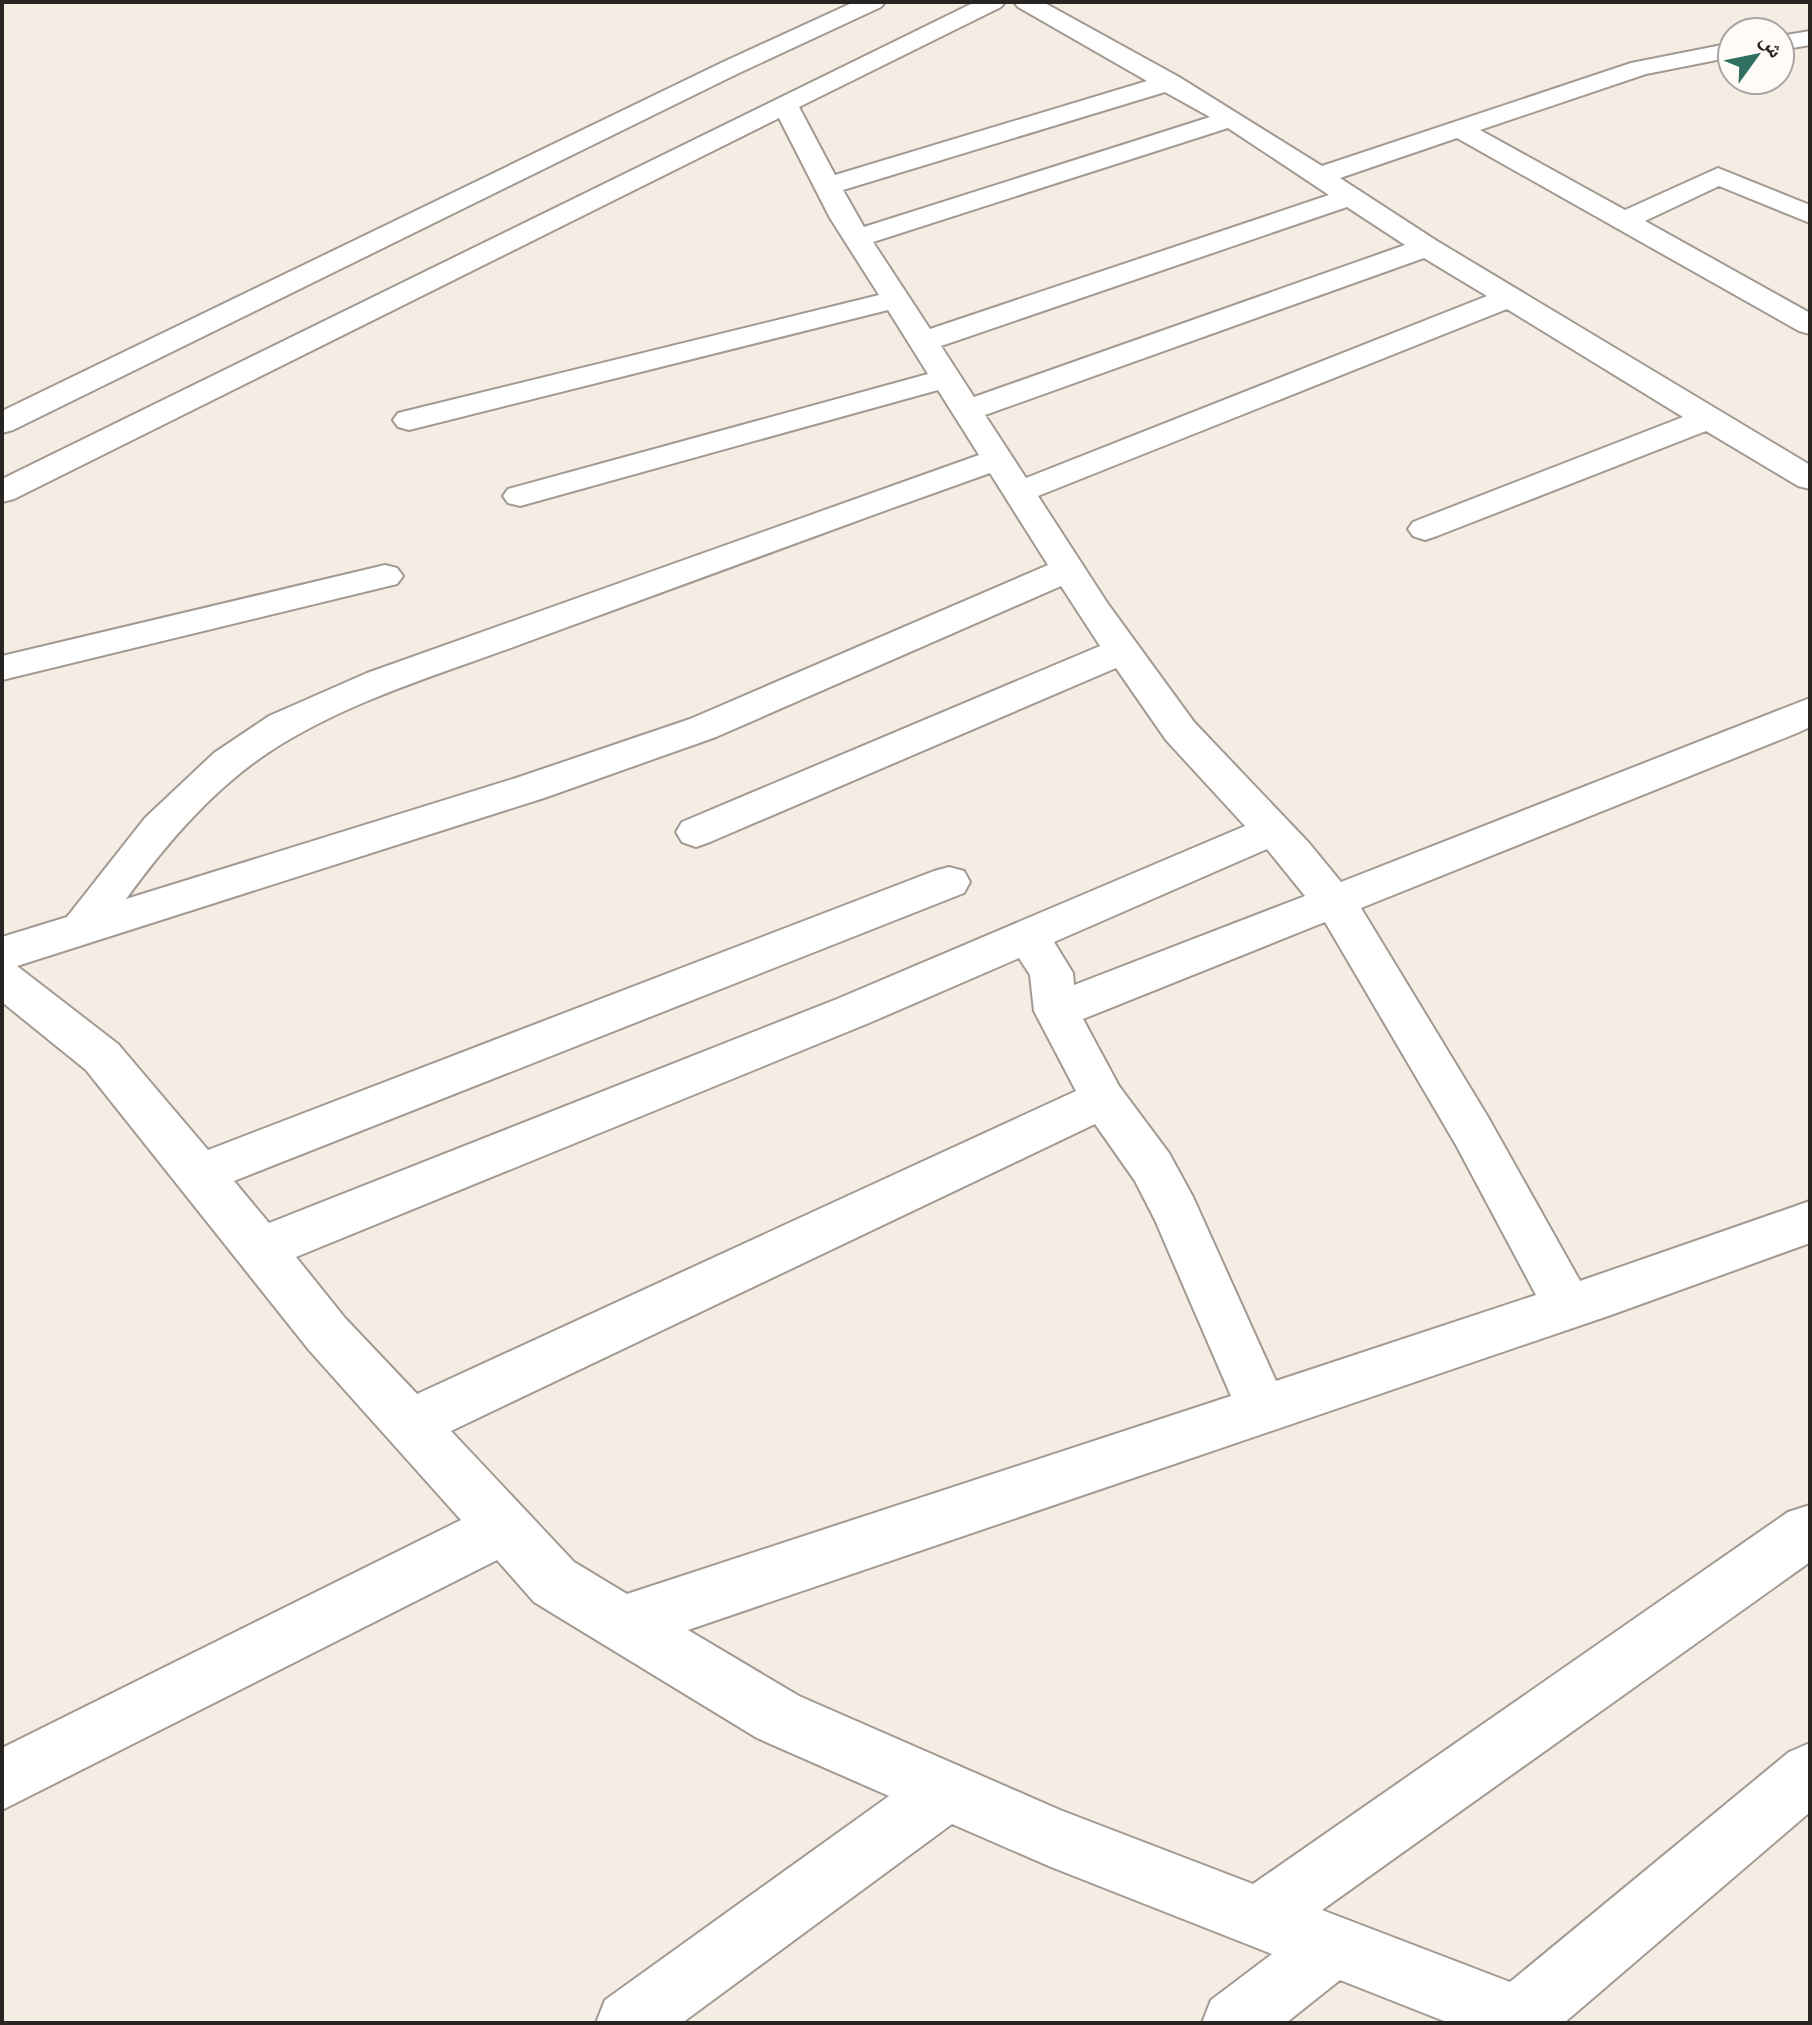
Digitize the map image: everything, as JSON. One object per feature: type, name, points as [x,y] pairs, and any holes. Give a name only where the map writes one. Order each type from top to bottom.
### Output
[{"type":"street","points":[[2,423],[730,68],[873,2]]},
{"type":"street","points":[[2,492],[993,2]]},
{"type":"street","points":[[1026,2],[1231,119],[1427,247],[1810,479]]},
{"type":"street","points":[[1319,176],[1640,68],[1716,53]]},
{"type":"street","points":[[828,186],[1170,82]]},
{"type":"street","points":[[785,104],[857,238],[895,300],[1122,651],[1180,731],[1273,830],[1349,922],[1472,1131],[1568,1307]]},
{"type":"street","points":[[857,238],[1231,119]]},
{"type":"street","points":[[1459,129],[1810,325]]},
{"type":"street","points":[[1624,221],[1718,176],[1810,215]]},
{"type":"street","points":[[922,342],[1350,197]]},
{"type":"street","points":[[965,411],[1427,247]]},
{"type":"street","points":[[1017,493],[1510,297]]},
{"type":"street","points":[[409,420],[895,300]]},
{"type":"street","points":[[520,496],[945,379]]},
{"type":"street","points":[[1425,529],[1708,419]]},
{"type":"street","points":[[82,929],[125,867],[197,790],[252,745],[319,707],[659,580],[996,460]]},
{"type":"street","points":[[2,954],[530,788],[703,728],[1067,570]]},
{"type":"street","points":[[2,668],[385,576]]},
{"type":"street","points":[[696,832],[1122,651]]},
{"type":"street","points":[[1056,1011],[1784,724],[1810,711]]},
{"type":"street","points":[[260,1249],[853,1011],[1273,830]]},
{"type":"street","points":[[200,1174],[949,882]]},
{"type":"street","points":[[1028,936],[1051,973],[1056,1011],[1103,1099],[1152,1167],[1176,1212],[1263,1409]]},
{"type":"street","points":[[2,978],[102,1057],[327,1334],[554,1582],[778,1717],[946,1792],[1051,1837],[1525,2020],[1810,1773]]},
{"type":"street","points":[[409,1424],[1103,1099]]},
{"type":"street","points":[[623,1624],[1568,1307],[1810,1222]]},
{"type":"street","points":[[2,1780],[505,1527]]},
{"type":"street","points":[[1259,1917],[1807,1531]]},
{"type":"street","points":[[628,2023],[946,1792]]},
{"type":"street","points":[[1234,2023],[1333,1946]]}]
